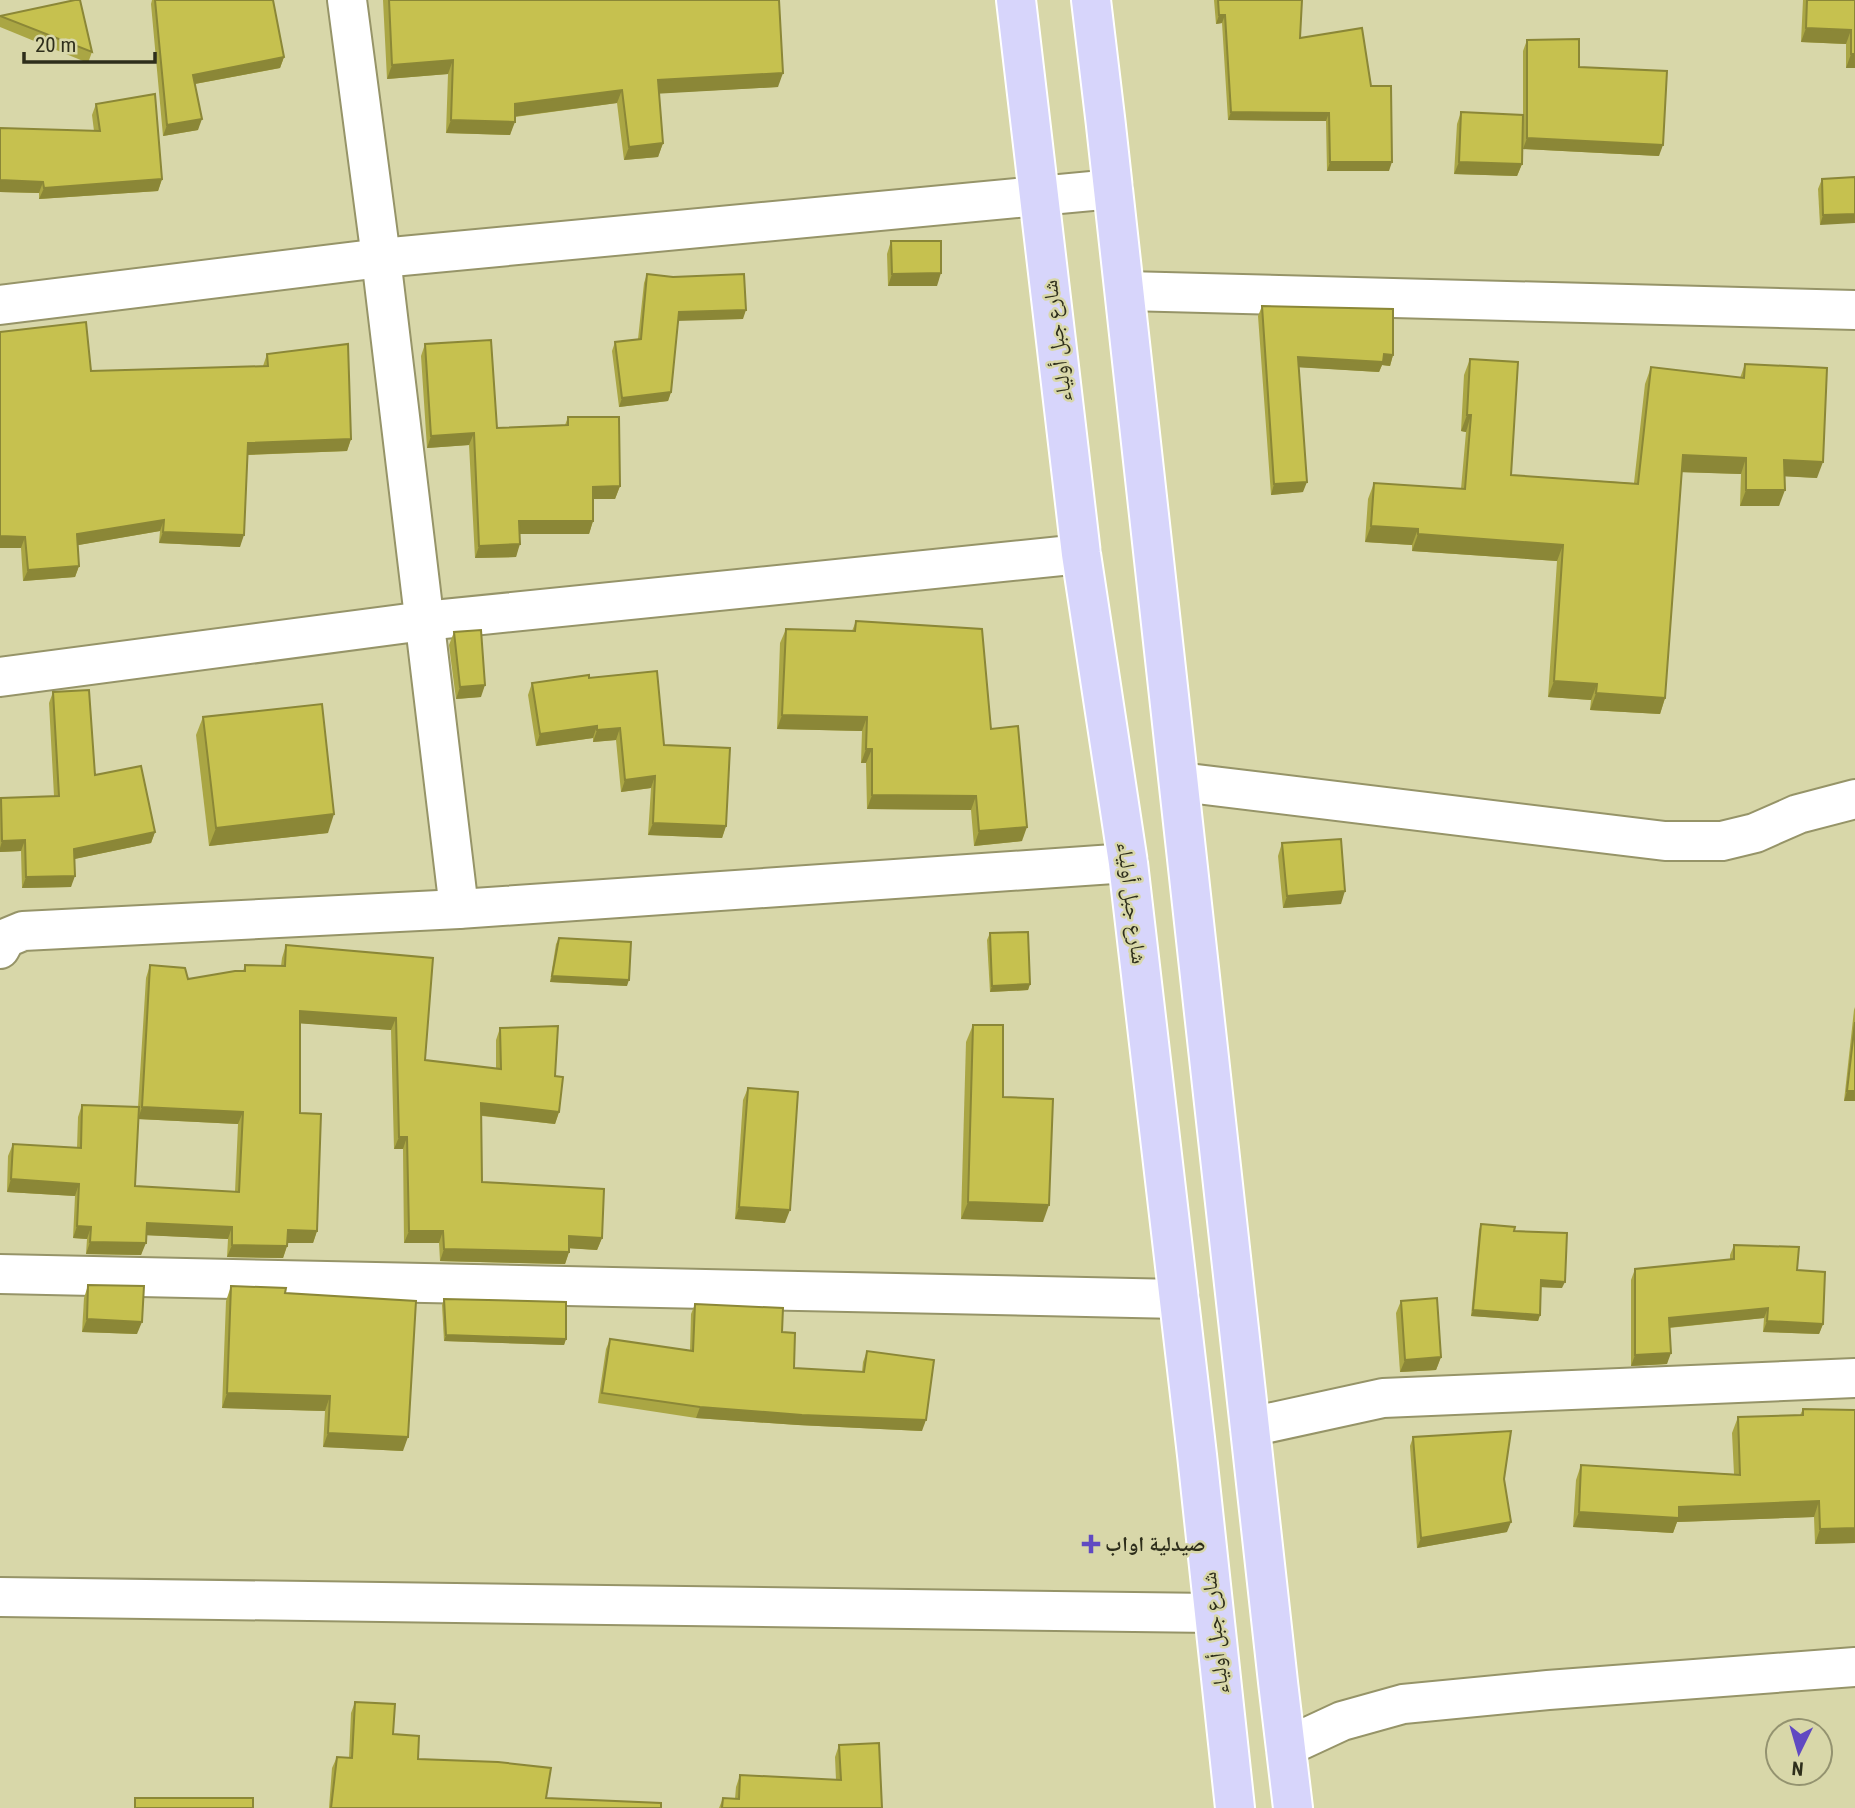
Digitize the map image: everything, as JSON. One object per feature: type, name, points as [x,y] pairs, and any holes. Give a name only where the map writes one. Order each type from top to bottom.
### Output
[{"type":"main road","name":"شارع جبل أولياء","points":[[1016,0],[1082,554],[1128,863],[1235,1808]]},
{"type":"main road","points":[[1091,0],[1126,291],[1228,1246],[1293,1808]]},
{"type":"street","points":[[347,0],[381,258],[459,909]]},
{"type":"street","points":[[0,305],[381,258],[1113,189]]},
{"type":"street","points":[[1126,291],[1855,310]]},
{"type":"street","points":[[0,677],[424,621],[1082,554]]},
{"type":"street","points":[[1180,782],[1665,841],[1722,841],[1755,833],[1798,814],[1855,799]]},
{"type":"street","points":[[0,949],[6,938],[23,931],[459,909],[1128,863]]},
{"type":"street","points":[[0,1273],[1179,1298]]},
{"type":"street","points":[[1250,1427],[1383,1398],[1855,1378]]},
{"type":"street","points":[[0,1597],[1213,1613]]},
{"type":"street","points":[[1286,1747],[1342,1721],[1404,1704],[1548,1690],[1855,1667]]},
{"type":"building","points":[[80,0],[92,52],[0,16]]},
{"type":"building","points":[[155,0],[273,0],[284,57],[193,75],[202,119],[167,125]]},
{"type":"building","points":[[389,0],[779,0],[783,73],[658,80],[663,143],[629,147],[622,90],[515,104],[515,122],[451,120],[453,60],[392,65]]},
{"type":"building","points":[[1218,0],[1302,0],[1300,38],[1362,28],[1371,86],[1391,86],[1392,162],[1330,162],[1329,113],[1231,112],[1225,15],[1219,15]]},
{"type":"building","points":[[1807,0],[1855,0],[1855,54],[1851,54],[1851,30],[1806,28]]},
{"type":"building","points":[[1579,39],[1579,67],[1667,71],[1663,145],[1527,138],[1527,40]]},
{"type":"building","points":[[155,94],[162,179],[44,188],[43,182],[0,180],[0,128],[100,131],[96,104]]},
{"type":"building","points":[[1461,112],[1523,115],[1522,164],[1459,162]]},
{"type":"building","points":[[1855,177],[1855,214],[1823,215],[1822,179]]},
{"type":"building","points":[[891,241],[941,241],[941,273],[892,274]]},
{"type":"building","points":[[647,274],[673,277],[744,274],[746,310],[679,312],[671,392],[622,398],[615,342],[641,339]]},
{"type":"building","points":[[1262,306],[1393,309],[1393,355],[1384,354],[1383,362],[1298,357],[1307,482],[1274,484]]},
{"type":"building","points":[[86,322],[91,371],[268,366],[267,354],[348,344],[351,439],[248,443],[244,535],[163,532],[164,520],[77,534],[79,566],[28,570],[25,537],[0,536],[0,332]]},
{"type":"building","points":[[491,340],[497,428],[568,425],[568,417],[619,417],[620,486],[593,487],[593,521],[519,521],[520,544],[479,546],[474,433],[431,436],[425,344]]},
{"type":"building","points":[[1470,359],[1518,362],[1511,475],[1638,484],[1651,367],[1744,378],[1745,364],[1827,368],[1823,462],[1784,460],[1785,490],[1746,490],[1746,458],[1683,455],[1665,698],[1596,693],[1597,684],[1554,681],[1563,545],[1418,534],[1418,529],[1371,526],[1374,483],[1465,489],[1471,415],[1467,415]]},
{"type":"building","points":[[856,621],[982,629],[991,729],[1018,726],[1027,827],[979,831],[976,796],[872,795],[872,749],[866,749],[867,717],[782,715],[786,629],[855,631]]},
{"type":"building","points":[[481,630],[485,685],[460,687],[454,632]]},
{"type":"building","points":[[657,671],[664,745],[730,748],[726,826],[653,823],[655,776],[625,780],[620,728],[597,730],[597,726],[540,734],[532,683],[589,675],[589,678]]},
{"type":"building","points":[[89,690],[95,775],[141,766],[155,832],[74,849],[75,876],[26,877],[25,840],[2,841],[1,798],[59,796],[53,692]]},
{"type":"building","points":[[322,704],[334,814],[216,828],[203,717]]},
{"type":"building","points":[[1341,839],[1345,891],[1287,896],[1282,843]]},
{"type":"building","points":[[1028,932],[1030,984],[992,986],[990,933]]},
{"type":"building","points":[[559,938],[631,942],[629,980],[552,976]]},
{"type":"building","points":[[286,945],[433,958],[425,1060],[501,1069],[500,1028],[558,1026],[555,1076],[563,1077],[559,1112],[481,1103],[482,1182],[604,1189],[602,1238],[569,1236],[569,1252],[444,1249],[443,1231],[409,1231],[407,1137],[399,1137],[396,1018],[300,1011],[300,1113],[321,1114],[317,1231],[288,1230],[287,1246],[232,1245],[232,1227],[147,1223],[146,1243],[90,1242],[91,1227],[77,1226],[79,1184],[11,1179],[13,1144],[81,1148],[82,1105],[139,1107],[135,1186],[239,1192],[243,1112],[142,1107],[150,965],[185,968],[188,979],[245,971],[245,965],[285,966]]},
{"type":"building","points":[[1855,1022],[1855,1091],[1847,1091]]},
{"type":"building","points":[[973,1025],[1003,1025],[1003,1097],[1053,1099],[1049,1205],[968,1202]]},
{"type":"building","points":[[748,1088],[798,1092],[790,1210],[739,1207]]},
{"type":"building","points":[[1481,1224],[1515,1227],[1514,1231],[1567,1233],[1565,1282],[1541,1280],[1540,1315],[1473,1310]]},
{"type":"building","points":[[1734,1245],[1799,1247],[1797,1270],[1825,1272],[1823,1324],[1767,1321],[1768,1308],[1669,1318],[1671,1353],[1635,1355],[1635,1269],[1734,1259]]},
{"type":"building","points":[[88,1285],[144,1286],[142,1322],[87,1319]]},
{"type":"building","points":[[231,1286],[286,1288],[285,1293],[416,1301],[408,1437],[328,1433],[330,1396],[227,1393]]},
{"type":"building","points":[[1437,1298],[1441,1357],[1405,1360],[1401,1301]]},
{"type":"building","points":[[444,1299],[566,1302],[566,1339],[446,1335]]},
{"type":"building","points":[[695,1304],[783,1308],[782,1332],[795,1333],[794,1368],[864,1372],[867,1351],[934,1360],[926,1420],[802,1415],[700,1407],[602,1393],[610,1339],[693,1351]]},
{"type":"building","points":[[1803,1409],[1855,1410],[1855,1528],[1820,1529],[1819,1501],[1679,1507],[1679,1518],[1579,1512],[1581,1465],[1740,1475],[1738,1417],[1803,1415]]},
{"type":"building","points":[[1511,1431],[1504,1479],[1511,1522],[1421,1538],[1413,1437]]},
{"type":"building","points":[[355,1702],[395,1704],[393,1734],[419,1736],[418,1759],[498,1762],[551,1768],[546,1798],[661,1803],[661,1808],[331,1808],[337,1757],[352,1758]]},
{"type":"building","points":[[879,1743],[882,1808],[722,1808],[723,1798],[739,1799],[740,1775],[841,1780],[839,1745]]},
{"type":"building","points":[[135,1798],[253,1798],[253,1808],[135,1808]]},
{"type":"place","name":"صيدلية اواب","points":[[1091,1544]]}]
